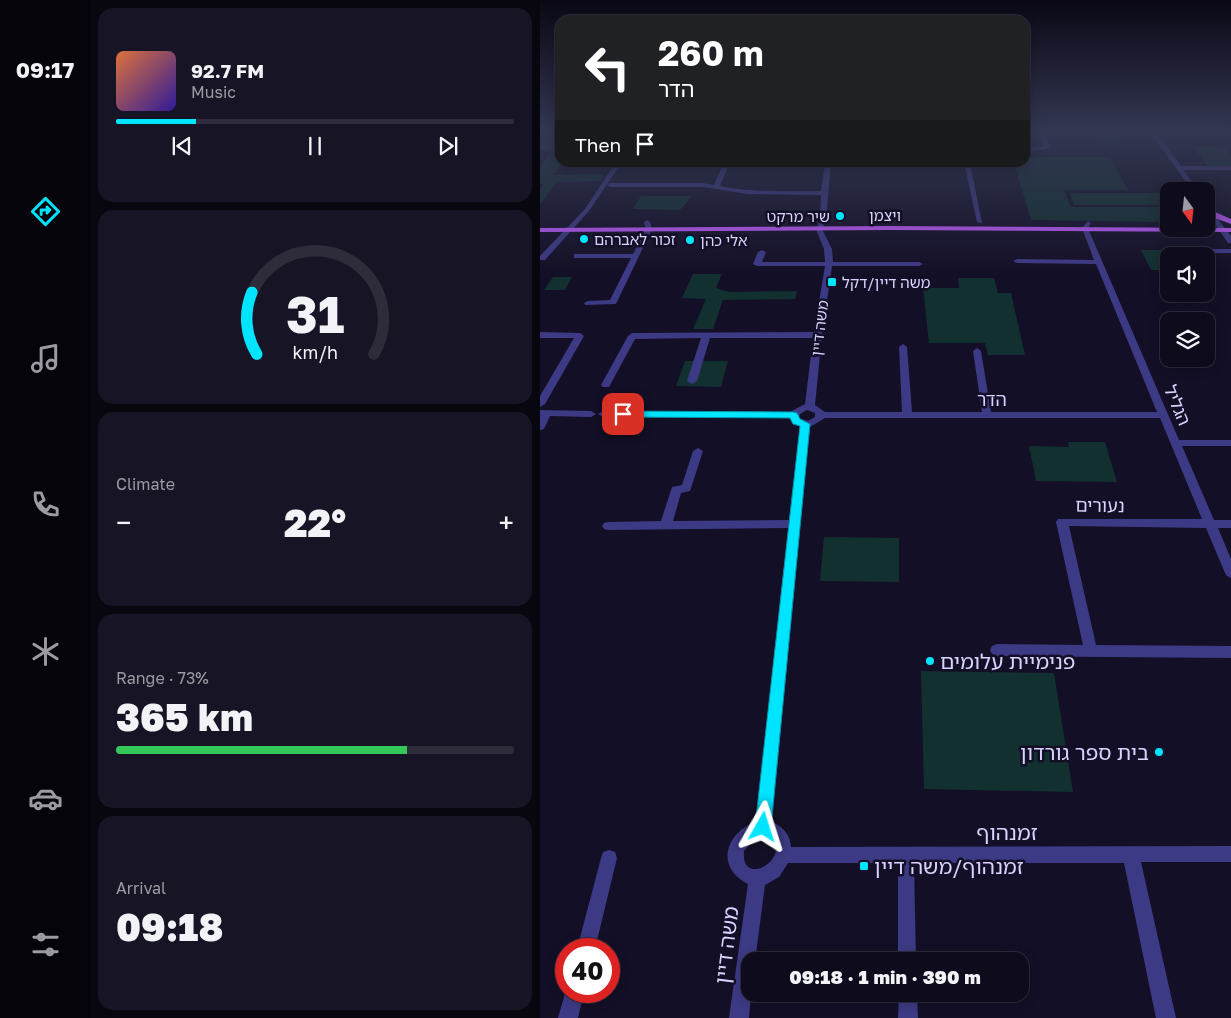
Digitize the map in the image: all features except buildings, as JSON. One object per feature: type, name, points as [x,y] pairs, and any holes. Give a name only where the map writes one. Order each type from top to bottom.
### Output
[{"type":"main road","points":[[1215,215],[1231,223]]},
{"type":"main road","name":"ויצמן","points":[[540,230],[575,226],[980,222],[1225,229],[1231,223]]},
{"type":"main road","name":"ויצמן","points":[[540,223],[623,229],[648,226]]},
{"type":"main road","name":"ויצמן","points":[[821,225],[830,229],[1160,224]]},
{"type":"main road","points":[[830,238],[836,232],[846,228]]},
{"type":"street","points":[[575,226],[609,178]]},
{"type":"street","points":[[542,258],[560,238],[575,226],[615,178]]},
{"type":"street","points":[[718,186],[721,178]]},
{"type":"street","points":[[821,225],[826,178]]},
{"type":"street","points":[[970,178],[980,222]]},
{"type":"street","points":[[610,185],[718,186],[725,190],[740,192],[824,193]]},
{"type":"street","points":[[1215,219],[1225,229],[1231,241]]},
{"type":"street","name":"משה דיין","points":[[810,407],[829,263],[828,249],[821,225]]},
{"type":"street","points":[[588,303],[613,302],[645,238],[648,226]]},
{"type":"street","name":"הגליל","points":[[1086,226],[1098,262],[1231,573]]},
{"type":"street","points":[[623,229],[640,232],[645,238]]},
{"type":"street","name":"משה דיין","points":[[828,249],[830,229]]},
{"type":"street","points":[[1215,251],[1231,251]]},
{"type":"street","points":[[762,252],[757,264],[919,264]]},
{"type":"street","points":[[577,256],[636,256]]},
{"type":"street","points":[[1017,261],[1098,262]]},
{"type":"street","points":[[540,335],[580,336],[540,404]]},
{"type":"street","points":[[606,385],[632,336],[818,335]]},
{"type":"street","points":[[692,380],[706,337]]},
{"type":"street","points":[[903,347],[907,415]]},
{"type":"street","points":[[977,351],[987,415]]},
{"type":"street","points":[[603,414],[793,415],[801,408],[810,407],[818,410],[821,415],[818,420],[805,424],[796,421],[793,415]]},
{"type":"street","points":[[540,427],[544,413],[591,414]]},
{"type":"street","name":"הדר","points":[[821,415],[1163,415]]},
{"type":"street","points":[[763,827],[805,424]]},
{"type":"street","points":[[1175,443],[1231,443]]},
{"type":"street","points":[[666,525],[676,490],[686,488],[698,451]]},
{"type":"street","name":"נעורים","points":[[1091,651],[1062,522],[1210,524]]},
{"type":"street","points":[[608,526],[794,524]]},
{"type":"street","points":[[1210,524],[1231,524]]},
{"type":"street","points":[[996,650],[1231,652]]},
{"type":"street","points":[[763,827],[776,832],[781,838],[784,846],[783,855],[773,871],[765,876],[756,878],[744,873],[738,867],[736,859],[737,847],[747,832],[763,827]]},
{"type":"street","name":"זמנהוף","points":[[783,855],[1231,854]]},
{"type":"street","points":[[906,855],[908,952]]},
{"type":"street","points":[[1132,855],[1166,1018]]},
{"type":"street","points":[[589,938],[609,858]]},
{"type":"street","name":"משה דיין","points":[[739,1018],[756,878]]},
{"type":"street","points":[[908,1002],[908,1018]]},
{"type":"street","points":[[568,1018],[572,1003]]},
{"type":"green space","points":[[540,178],[602,178],[600,181],[557,182],[540,204],[540,189],[544,184],[540,184]]},
{"type":"green space","points":[[1018,178],[1121,178],[1128,190],[1064,190],[1071,207],[1160,207],[1160,222],[1031,220]]},
{"type":"green space","points":[[1070,193],[1160,193],[1160,205],[1074,205]]},
{"type":"green space","points":[[641,196],[692,196],[680,210],[633,209]]},
{"type":"green space","points":[[1141,250],[1160,250],[1160,270],[1151,270]]},
{"type":"green space","points":[[693,274],[722,274],[716,288],[729,292],[797,291],[795,299],[723,300],[713,329],[693,329],[706,299],[682,298]]},
{"type":"green space","points":[[553,277],[572,277],[565,290],[544,290]]},
{"type":"green space","points":[[958,278],[994,278],[998,293],[1011,293],[1025,355],[988,355],[985,343],[929,343],[923,288],[959,288]]},
{"type":"green space","points":[[685,361],[728,361],[721,387],[676,386]]},
{"type":"green space","points":[[1068,442],[1105,442],[1117,482],[1036,481],[1029,446],[1069,447]]},
{"type":"green space","points":[[824,537],[899,538],[899,582],[820,581]]},
{"type":"green space","points":[[921,671],[1054,673],[1073,792],[924,789]]},
{"type":"place","name":"שיר מרקט","points":[[840,216]]},
{"type":"place","name":"זכור לאברהם","points":[[584,239]]},
{"type":"place","name":"אלי כהן","points":[[690,240]]},
{"type":"place","name":"משה דיין/דקל","points":[[832,282]]},
{"type":"place","name":"פנימיית עלומים","points":[[930,661]]},
{"type":"place","name":"בית ספר גורדון","points":[[1159,752]]},
{"type":"place","name":"זמנהוף/משה דיין","points":[[864,866]]},
{"type":"route","points":[[623,414],[793,415],[796,421],[805,424],[763,827]]}]
